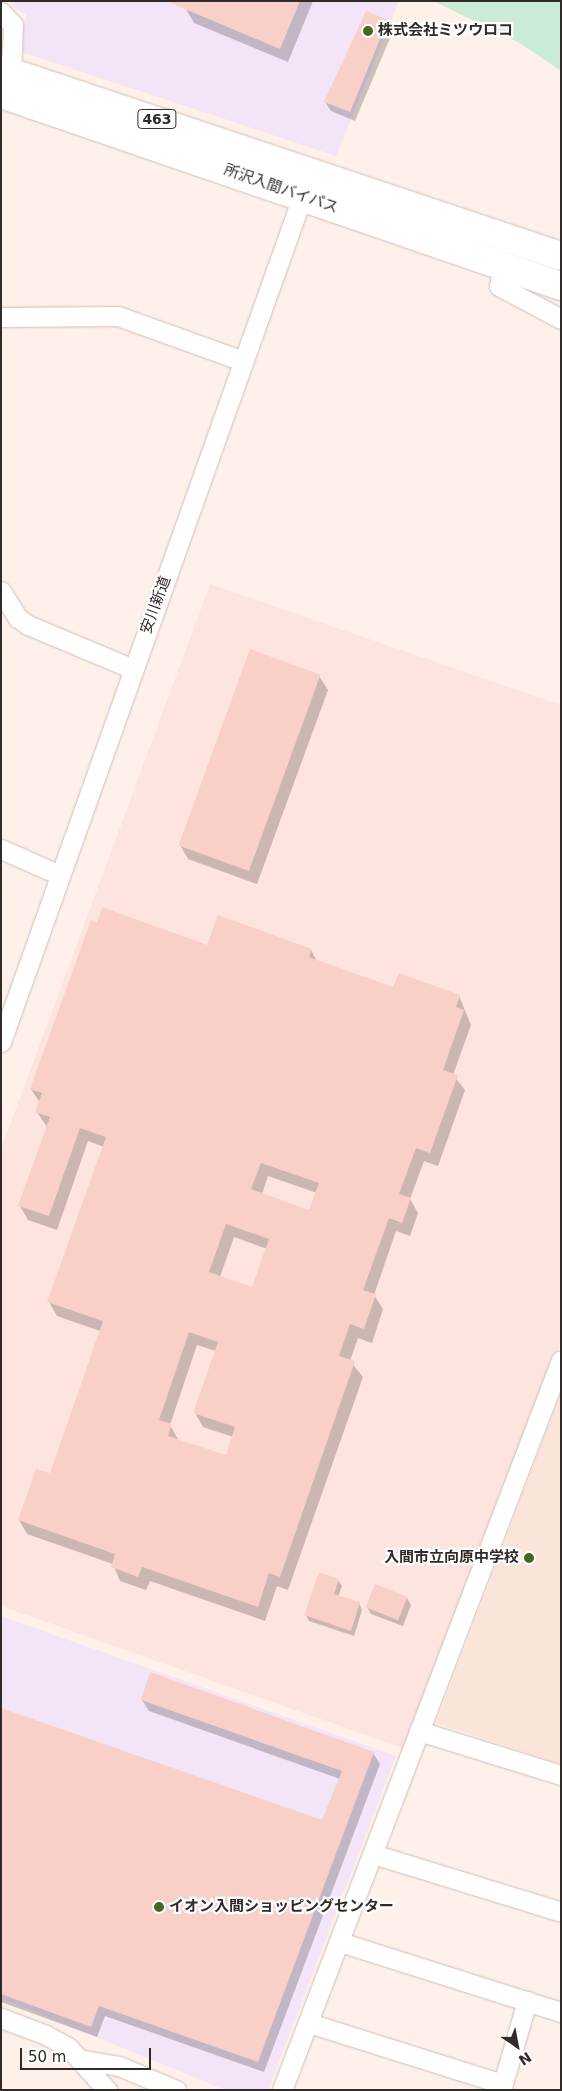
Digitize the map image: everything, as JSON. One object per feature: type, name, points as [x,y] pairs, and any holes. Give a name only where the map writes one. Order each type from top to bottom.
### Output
[{"type":"highway","name":"所沢入間バイパス","points":[[4,78],[312,170],[561,256]]},
{"type":"highway","name":"所沢入間バイパス","points":[[4,78],[302,196],[561,286]]},
{"type":"street","points":[[1,12],[13,24],[4,78]]},
{"type":"street","name":"安川新道","points":[[1,1042],[312,170]]},
{"type":"street","points":[[503,267],[499,286],[561,319]]},
{"type":"street","points":[[1,317],[118,316],[243,361]]},
{"type":"street","points":[[1,591],[18,618],[28,625],[133,669]]},
{"type":"street","points":[[1,849],[60,875]]},
{"type":"street","points":[[282,2090],[561,1360]]},
{"type":"street","points":[[419,1731],[561,1775]]},
{"type":"street","points":[[373,1854],[561,1912]]},
{"type":"street","points":[[340,1942],[561,2012]]},
{"type":"street","points":[[309,2023],[502,2087],[527,2001]]},
{"type":"street","points":[[1,2018],[46,2035],[82,2060],[107,2090]]},
{"type":"street","points":[[82,2060],[119,2066],[176,2090]]},
{"type":"shaded area","points":[[13,1],[399,1],[336,156],[18,51],[26,15],[11,5]]},
{"type":"shaded area","points":[[210,584],[561,705],[561,1340],[405,1749],[1,1606],[1,1149]]},
{"type":"shaded area","name":"入間市立向原中学校","points":[[561,1393],[561,1764],[436,1723]]},
{"type":"shaded area","name":"イオン入間ショッピングセンター","points":[[1,1616],[396,1756],[268,2090],[225,2090],[1,1998]]},
{"type":"green space","points":[[433,1],[561,1],[561,71],[518,42]]},
{"type":"building","points":[[166,1],[300,1],[280,49]]},
{"type":"building","points":[[366,11],[388,20],[350,112],[324,102]]},
{"type":"building","points":[[250,649],[320,675],[249,871],[179,845]]},
{"type":"building","points":[[102,907],[207,945],[218,915],[312,949],[309,957],[393,987],[399,973],[460,995],[456,1007],[464,1010],[443,1070],[458,1075],[430,1153],[416,1148],[399,1194],[411,1198],[402,1223],[389,1218],[363,1290],[376,1294],[364,1329],[350,1324],[339,1356],[355,1361],[280,1577],[269,1573],[258,1607],[142,1567],[138,1577],[111,1567],[115,1554],[18,1520],[36,1469],[50,1473],[103,1321],[47,1302],[106,1137],[80,1128],[49,1216],[18,1206],[50,1117],[35,1112],[42,1093],[30,1089],[91,920],[97,923]],"holes":[[[261,1163],[319,1183],[309,1210],[251,1189]],[[226,1224],[269,1239],[252,1287],[209,1272]],[[189,1332],[218,1342],[193,1413],[235,1427],[226,1455],[168,1436],[172,1424],[159,1420]]]},
{"type":"building","points":[[319,1572],[339,1579],[334,1594],[360,1602],[351,1631],[304,1615]]},
{"type":"building","points":[[375,1584],[407,1597],[398,1620],[366,1607]]},
{"type":"building","name":"イオン入間ショッピングセンター","points":[[150,1672],[374,1752],[258,2062],[99,2006],[91,2027],[1,1994],[1,1708],[322,1820],[342,1771],[141,1700]]},
{"type":"place","name":"株式会社ミツウロコ","points":[[368,31]]},
{"type":"place","name":"入間市立向原中学校","points":[[529,1558]]},
{"type":"place","name":"イオン入間ショッピングセンター","points":[[159,1907]]}]
